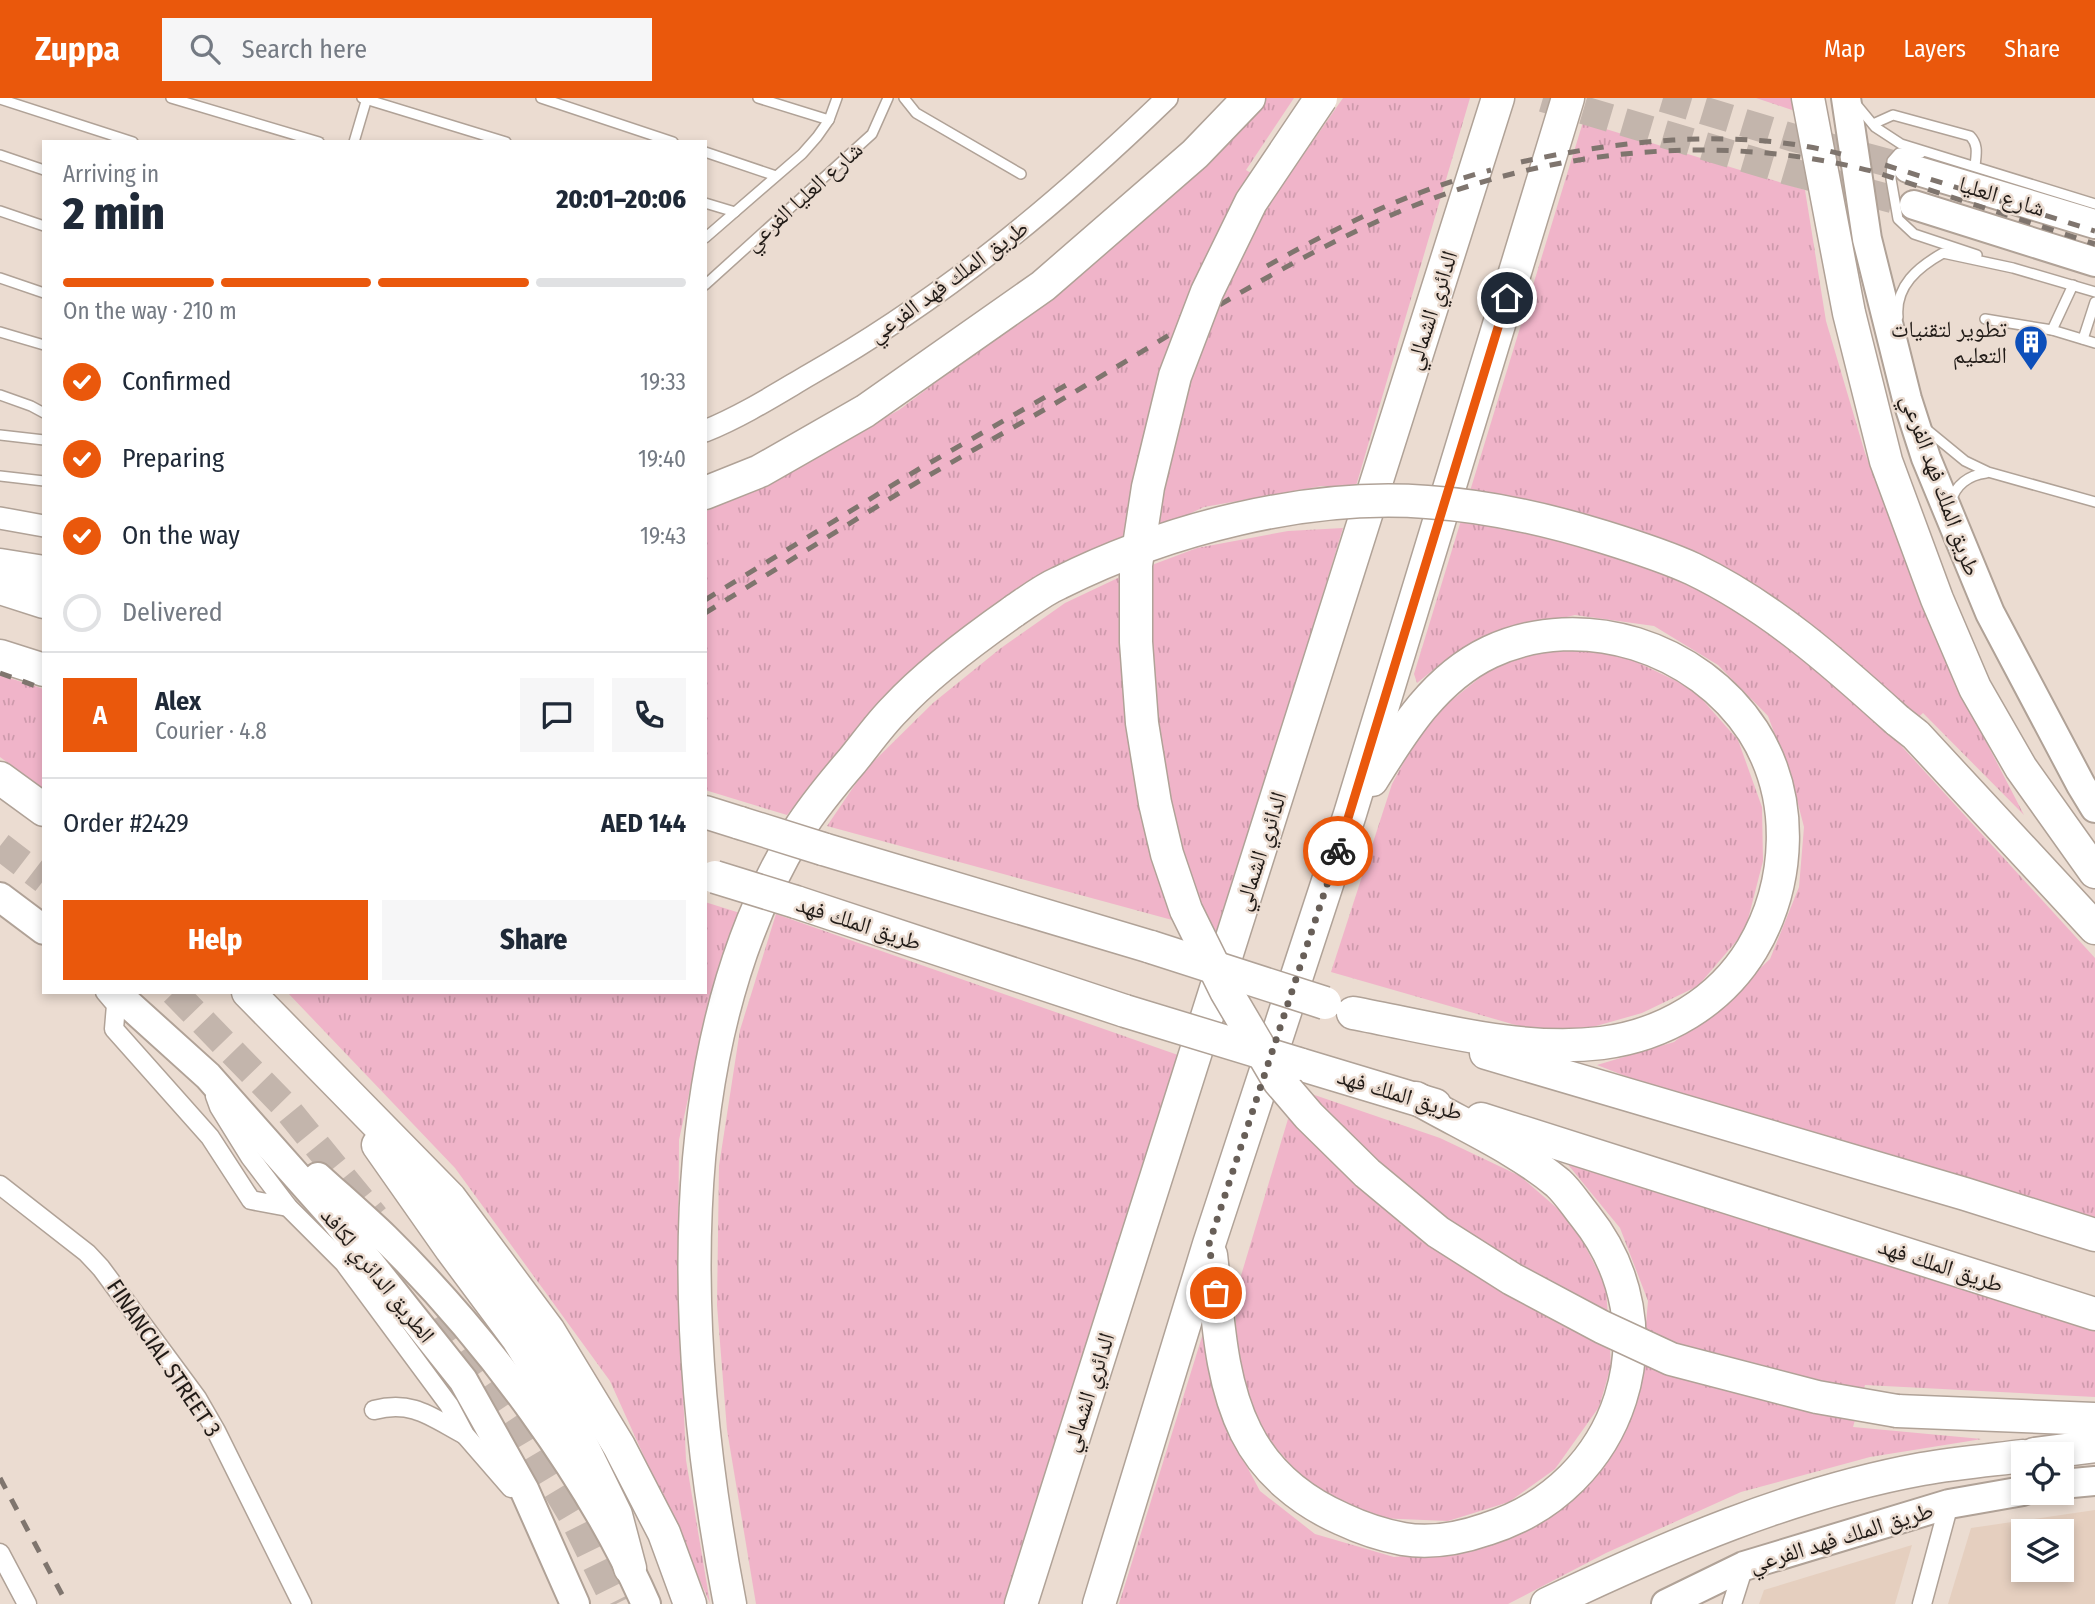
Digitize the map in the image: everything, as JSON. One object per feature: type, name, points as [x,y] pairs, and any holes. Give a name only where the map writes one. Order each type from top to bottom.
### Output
[{"type":"highway","points":[[707,492],[760,471],[865,411],[1043,286],[1195,154],[1249,98]]},
{"type":"highway","points":[[1321,98],[1251,202],[1207,292],[1175,376],[1148,487],[1136,565],[1136,642],[1142,723],[1155,803],[1167,854],[1186,910],[1226,991],[1279,1082],[1367,1173],[1438,1232],[1512,1279],[1602,1327],[1671,1359],[1817,1398],[1897,1411],[2095,1419]]},
{"type":"highway","name":"الدائري الشمالي","points":[[1021,1604],[1498,98]]},
{"type":"highway","points":[[1099,1604],[1209,1244],[1350,814],[1568,98]]},
{"type":"highway","points":[[1808,98],[1849,313],[1883,447],[1932,586],[1975,688],[2021,768],[2095,872]]},
{"type":"highway","points":[[730,1604],[719,1547],[702,1423],[694,1281],[698,1174],[712,1067],[731,981],[768,886],[799,830],[831,786],[895,708],[972,640],[1056,584],[1128,551],[1217,523],[1278,511],[1374,502],[1426,501],[1498,509],[1563,524],[1631,545],[1693,569],[1750,602],[1824,654],[1916,735],[2095,928]]},
{"type":"highway","points":[[0,565],[42,572]]},
{"type":"highway","points":[[0,588],[42,601]]},
{"type":"highway","points":[[1339,1008],[1505,1041],[1556,1045],[1602,1043],[1660,1027],[1683,1017],[1704,1003],[1742,964],[1763,930],[1776,892],[1783,853],[1777,787],[1753,731],[1731,704],[1686,666],[1653,650],[1618,638],[1584,634],[1551,635],[1521,642],[1490,652],[1462,669],[1434,692],[1415,714],[1350,814]]},
{"type":"highway","points":[[0,656],[42,669]]},
{"type":"highway","points":[[0,778],[42,809]]},
{"type":"highway","points":[[707,813],[1150,947],[1339,1008],[2095,1235]]},
{"type":"highway","name":"طريق الملك فهد","points":[[710,875],[1125,1011],[1416,1098],[2095,1314]]},
{"type":"highway","points":[[250,994],[450,1198],[549,1331],[619,1446],[664,1533],[690,1604]]},
{"type":"highway","points":[[1209,1244],[1231,1397],[1247,1433],[1267,1465],[1291,1489],[1320,1509],[1360,1527],[1405,1540],[1444,1540],[1478,1532],[1510,1522],[1547,1502],[1575,1478],[1598,1449],[1612,1421],[1626,1378],[1631,1333],[1624,1291],[1615,1263],[1600,1234],[1559,1184],[1519,1156],[1416,1098]]},
{"type":"highway","points":[[365,1111],[380,1149],[518,1339],[575,1429],[615,1515],[630,1568]]},
{"type":"highway","points":[[2074,1449],[2095,1447]]},
{"type":"highway","points":[[1547,1604],[1633,1563],[1818,1495],[1922,1469],[2011,1458]]},
{"type":"main road","name":"طريق الملك فهد الفرعي","points":[[1846,98],[1867,239],[1909,405],[1926,458],[1990,613],[2095,808]]},
{"type":"main road","name":"شارع العليا","points":[[1909,167],[2095,224]]},
{"type":"main road","name":"شارع العليا","points":[[1914,205],[2095,262]]},
{"type":"main road","points":[[0,897],[42,928]]},
{"type":"main road","name":"الطريق الدائري لكافد","points":[[117,994],[208,1076],[334,1218],[463,1380],[524,1489],[572,1594]]},
{"type":"main road","points":[[208,1076],[385,1239],[461,1320],[536,1416],[584,1489],[630,1568],[646,1604]]},
{"type":"main road","points":[[2074,1484],[2095,1481]]},
{"type":"main road","name":"طريق الملك فهد الفرعي","points":[[1666,1604],[1744,1566],[1949,1504],[2011,1493]]},
{"type":"street","points":[[1114,149],[1151,98]]},
{"type":"street","name":"طريق الملك فهد الفرعي","points":[[707,429],[730,421],[866,343],[933,298],[999,248],[1114,149],[1167,98]]},
{"type":"street","points":[[0,518],[42,526]]},
{"type":"street","points":[[107,994],[116,1005],[114,1029],[209,1138],[251,1200],[288,1207]]},
{"type":"street","points":[[208,1076],[219,1107],[250,1157],[288,1207],[344,1263],[449,1405],[465,1435],[503,1476],[572,1594]]},
{"type":"street","name":"FINANCIAL STREET 3","points":[[0,1185],[87,1253],[101,1268],[197,1398],[302,1604]]},
{"type":"street","points":[[374,1410],[390,1406],[416,1409],[465,1435]]},
{"type":"street","points":[[1922,1604],[1949,1504]]},
{"type":"street","points":[[0,1553],[27,1604]]},
{"type":"street","points":[[1732,1604],[1744,1566]]},
{"type":"lane","points":[[171,98],[312,140]]},
{"type":"lane","points":[[354,140],[365,98],[500,140]]},
{"type":"lane","points":[[541,98],[667,140]]},
{"type":"lane","points":[[758,98],[829,120]]},
{"type":"lane","points":[[707,236],[817,137],[829,120],[837,98]]},
{"type":"lane","name":"شارع العليا الفرعي","points":[[707,283],[872,134],[888,98]]},
{"type":"lane","points":[[904,98],[916,113],[1021,174]]},
{"type":"lane","points":[[1852,98],[1873,124],[1901,144],[2095,204]]},
{"type":"lane","points":[[0,99],[127,140]]},
{"type":"lane","points":[[1873,124],[1893,115],[1970,136],[1977,147],[1975,166]]},
{"type":"lane","points":[[707,153],[776,176]]},
{"type":"lane","points":[[1933,153],[1899,153],[1892,161],[1891,179],[1898,219],[1914,234],[2013,268],[2095,292]]},
{"type":"lane","points":[[0,155],[42,169]]},
{"type":"lane","points":[[707,204],[735,212]]},
{"type":"lane","points":[[0,211],[42,225]]},
{"type":"lane","points":[[2013,268],[1943,253],[1922,264],[1903,286],[1897,310],[1909,405],[1944,444],[1965,461],[1987,472],[2095,502]]},
{"type":"lane","points":[[0,278],[42,292]]},
{"type":"lane","points":[[2052,330],[2073,285]]},
{"type":"lane","points":[[2083,339],[2095,302]]},
{"type":"lane","points":[[1985,320],[2052,330],[2095,343]]},
{"type":"lane","points":[[0,332],[42,344]]},
{"type":"lane","points":[[0,395],[42,412]]},
{"type":"lane","points":[[0,435],[42,440]]},
{"type":"lane","points":[[1949,513],[1953,496],[1964,481],[1987,472]]},
{"type":"lane","points":[[0,476],[42,481]]},
{"type":"shaded area","points":[[2095,1510],[2095,1604],[1948,1604],[1971,1528],[2011,1522],[2011,1582],[2074,1582],[2074,1519],[2033,1519]]},
{"type":"shaded area","points":[[1912,1545],[1895,1604],[1759,1604],[1764,1590]]},
{"type":"green space","points":[[1265,98],[1294,98],[1246,170],[1279,190],[1343,98],[1470,98],[1356,486],[1322,486],[1204,507],[1004,601],[855,733],[787,815],[707,791],[707,511],[899,410],[1071,281]]},
{"type":"green space","points":[[1756,98],[1794,98],[1795,111]]},
{"type":"green space","points":[[1583,122],[1805,190],[1826,321],[1865,453],[1950,672],[2024,815],[1923,713],[1895,739],[2095,958],[2095,1219],[1648,1085],[1597,1065],[1674,1042],[1720,1006],[1770,959],[1799,887],[1804,827],[1792,781],[1768,716],[1718,665],[1654,626],[1575,615],[1495,634],[1438,666],[1417,683],[1414,674]]},
{"type":"green space","points":[[1343,528],[1220,933],[827,826],[865,770],[933,703],[1001,648],[1065,603],[1120,577],[1197,548],[1288,531]]},
{"type":"green space","points":[[1540,650],[1616,652],[1693,689],[1738,740],[1762,807],[1763,861],[1745,931],[1698,986],[1642,1013],[1582,1030],[1526,1028],[1331,972],[1392,784],[1426,721],[1488,671]]},
{"type":"green space","points":[[0,675],[42,688],[42,788],[0,757]]},
{"type":"green space","points":[[707,903],[740,913],[711,993],[679,1140],[678,1278],[686,1460],[710,1603],[610,1381],[455,1168],[289,994],[707,994]]},
{"type":"green space","points":[[776,914],[1178,1055],[1008,1604],[756,1604],[727,1430],[717,1305],[719,1166],[740,1030]]},
{"type":"green space","points":[[1297,1089],[1440,1138],[1520,1176],[1573,1222],[1606,1287],[1611,1366],[1599,1407],[1555,1469],[1509,1502],[1448,1521],[1376,1518],[1319,1496],[1260,1430],[1234,1367],[1237,1289]]},
{"type":"green space","points":[[1565,1161],[2095,1324],[2095,1397],[1865,1385],[1853,1427],[1982,1439],[1870,1457],[1741,1492],[1606,1553],[1508,1604],[1119,1604],[1209,1314],[1223,1422],[1260,1491],[1315,1534],[1394,1557],[1469,1551],[1555,1514],[1613,1443],[1642,1370],[1648,1301],[1620,1228]]},
{"type":"tunnel","points":[[1543,98],[1788,171],[1914,205]]},
{"type":"tunnel","points":[[1663,98],[1794,138],[1908,168]]},
{"type":"tunnel","points":[[0,846],[42,878]]},
{"type":"tunnel","points":[[176,994],[283,1104],[375,1217]]},
{"type":"tunnel","points":[[442,1314],[526,1438],[573,1517],[616,1604]]},
{"type":"railway","points":[[1521,162],[1599,148],[1681,140],[1762,141],[1841,154]]},
{"type":"railway","points":[[707,612],[926,477],[1264,279],[1376,222],[1435,198],[1496,178],[1558,164],[1622,154],[1686,150],[1750,152],[1813,159],[1875,172],[2095,244]]},
{"type":"railway","points":[[1885,165],[2095,231]]},
{"type":"railway","points":[[1267,266],[1403,199],[1491,170]]},
{"type":"railway","points":[[707,599],[919,469],[1068,384]]},
{"type":"railway","points":[[0,673],[42,688]]},
{"type":"railway","points":[[0,1478],[67,1604]]},
{"type":"way so far","points":[[1216,1293],[1209,1244],[1338,851]]},
{"type":"place","name":"تطوير لتقنيات التعليم","points":[[2031,372]]},
{"type":"route","points":[[1338,851],[1507,298]]}]
